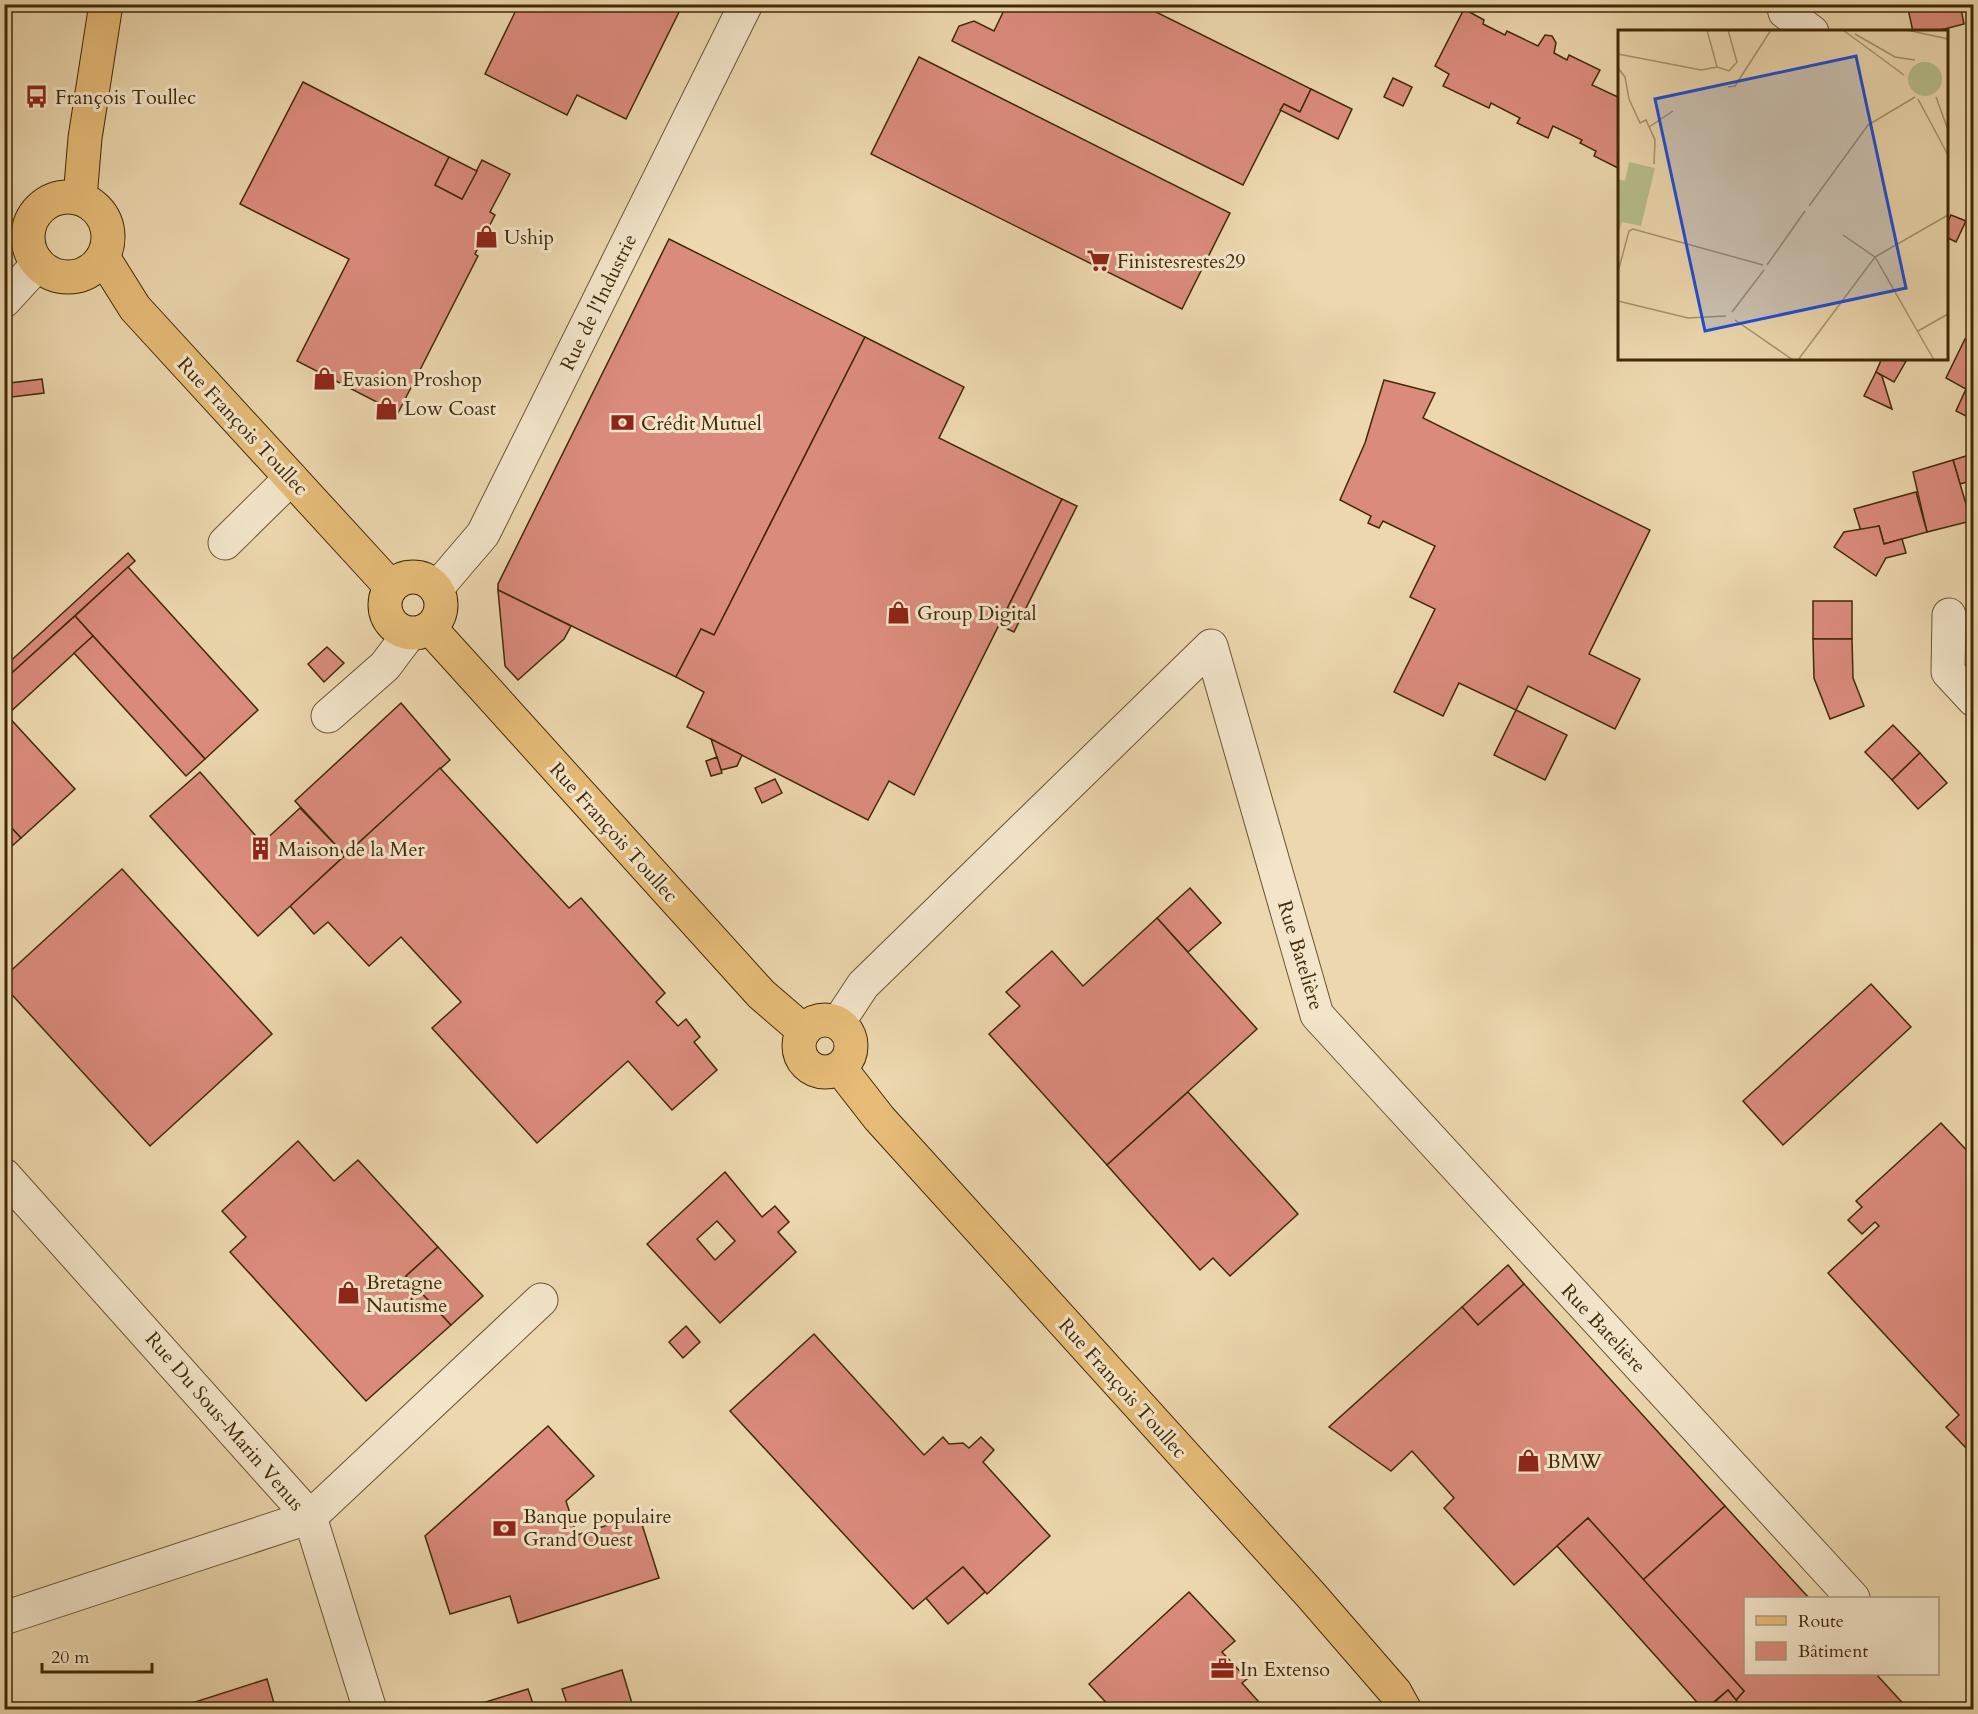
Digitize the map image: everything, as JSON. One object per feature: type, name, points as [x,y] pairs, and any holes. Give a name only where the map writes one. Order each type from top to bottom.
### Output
[{"type":"main road","points":[[80,198],[85,138],[106,4]]},
{"type":"main road","points":[[80,198],[92,204],[106,222],[108,246],[104,257],[96,267],[85,274],[72,278],[59,277],[38,264],[30,253],[28,227],[42,206],[54,199],[80,198]]},
{"type":"main road","name":"Rue François Toullec","points":[[104,257],[135,308],[391,587]]},
{"type":"main road","points":[[411,577],[423,579],[436,590],[441,607],[438,618],[420,631],[395,627],[386,613],[385,602],[391,587],[400,580],[411,577]]},
{"type":"main road","name":"Rue François Toullec","points":[[420,631],[761,994],[804,1030]]},
{"type":"main road","points":[[817,1021],[838,1023],[848,1032],[851,1045],[849,1058],[840,1068],[821,1071],[805,1062],[799,1049],[804,1030],[817,1021]]},
{"type":"main road","name":"Rue François Toullec","points":[[840,1068],[879,1118],[1310,1594],[1395,1692],[1405,1710]]},
{"type":"street","name":"Rue de l'Industrie","points":[[436,590],[483,534],[746,4]]},
{"type":"street","points":[[1784,4],[1785,12],[1809,30]]},
{"type":"street","points":[[4,301],[38,264]]},
{"type":"street","points":[[225,543],[291,478]]},
{"type":"street","points":[[1949,615],[1948,672],[1974,700]]},
{"type":"street","points":[[328,716],[385,666],[420,631]]},
{"type":"street","name":"Rue Batelière","points":[[838,1023],[863,985],[1211,646],[1317,1015],[1851,1597]]},
{"type":"street","name":"Rue Du Sous-Marin Venus","points":[[4,1175],[310,1516],[370,1710]]},
{"type":"street","points":[[4,1618],[310,1516],[541,1300]]},
{"type":"building","points":[[519,4],[683,4],[626,119],[577,95],[567,115],[485,74]]},
{"type":"building","points":[[1007,4],[1140,4],[1311,89],[1300,112],[1284,104],[1243,185],[952,41],[959,26],[974,21],[994,31]]},
{"type":"building","points":[[1907,4],[1974,4],[1974,6],[1961,9],[1964,24],[1941,30],[1913,30]]},
{"type":"building","points":[[1464,9],[1484,20],[1483,24],[1505,35],[1507,31],[1538,46],[1545,35],[1552,36],[1556,43],[1554,53],[1567,60],[1569,55],[1600,70],[1592,85],[1618,97],[1618,168],[1594,156],[1596,151],[1580,143],[1582,140],[1553,126],[1548,138],[1517,123],[1520,118],[1491,103],[1489,108],[1443,86],[1449,74],[1435,66]]},
{"type":"building","points":[[919,57],[1230,213],[1182,309],[871,154]]},
{"type":"building","points":[[1393,78],[1412,87],[1403,106],[1384,97]]},
{"type":"building","points":[[303,82],[449,157],[435,185],[462,199],[482,160],[510,174],[490,212],[495,215],[475,254],[478,256],[398,413],[297,361],[349,259],[240,204]]},
{"type":"building","points":[[1311,89],[1352,109],[1338,139],[1280,110],[1284,104],[1300,112]]},
{"type":"building","points":[[449,157],[477,171],[462,199],[435,185]]},
{"type":"building","points":[[1951,215],[1966,221],[1956,242],[1948,238],[1948,221]]},
{"type":"building","points":[[669,239],[865,337],[714,635],[701,629],[676,677],[498,590],[498,584]]},
{"type":"building","points":[[865,337],[964,387],[939,438],[1062,499],[914,795],[889,781],[868,820],[687,727],[704,692],[676,677],[701,629],[714,635]]},
{"type":"building","points":[[1965,339],[1974,343],[1974,420],[1956,411],[1966,389],[1946,378]]},
{"type":"building","points":[[1881,360],[1906,361],[1894,382],[1876,372]]},
{"type":"building","points":[[1876,372],[1882,376],[1892,409],[1864,396]]},
{"type":"building","points":[[42,379],[44,393],[12,397],[10,383]]},
{"type":"building","points":[[1384,380],[1435,393],[1423,418],[1650,530],[1589,654],[1640,679],[1615,729],[1528,686],[1516,710],[1459,683],[1443,716],[1394,692],[1435,609],[1410,597],[1435,546],[1383,521],[1379,528],[1368,523],[1371,516],[1340,500],[1365,443]]},
{"type":"building","points":[[1969,455],[1974,480],[1960,484],[1953,460]]},
{"type":"building","points":[[1953,460],[1971,521],[1927,532],[1913,472]]},
{"type":"building","points":[[1916,492],[1927,532],[1884,544],[1879,526],[1861,531],[1854,509]]},
{"type":"building","points":[[1062,499],[1077,506],[1014,632],[999,625]]},
{"type":"building","points":[[1879,526],[1884,544],[1902,539],[1906,553],[1886,558],[1876,576],[1834,547],[1844,532]]},
{"type":"building","points":[[128,553],[135,561],[4,680],[4,667]]},
{"type":"building","points":[[128,567],[258,710],[205,759],[75,616]]},
{"type":"building","points":[[498,590],[571,626],[564,639],[518,680],[505,666]]},
{"type":"building","points":[[1813,601],[1852,601],[1852,639],[1813,639]]},
{"type":"building","points":[[75,616],[93,636],[7,715],[4,712],[4,680]]},
{"type":"building","points":[[93,636],[205,759],[186,776],[74,653]]},
{"type":"building","points":[[1813,639],[1852,639],[1853,678],[1864,706],[1830,719],[1814,678]]},
{"type":"building","points":[[327,647],[344,663],[324,682],[308,664]]},
{"type":"building","points":[[401,703],[450,760],[345,855],[295,801]]},
{"type":"building","points":[[1516,710],[1567,735],[1545,780],[1494,755]]},
{"type":"building","points":[[4,712],[75,789],[21,838],[4,820]]},
{"type":"building","points":[[1893,725],[1920,753],[1892,780],[1865,752]]},
{"type":"building","points":[[711,739],[742,755],[737,766],[721,770]]},
{"type":"building","points":[[1920,753],[1947,783],[1918,809],[1892,780]]},
{"type":"building","points":[[717,757],[722,773],[711,776],[706,761]]},
{"type":"building","points":[[440,768],[569,908],[581,898],[665,993],[656,1002],[678,1026],[686,1019],[700,1037],[694,1042],[717,1070],[672,1110],[628,1061],[537,1143],[432,1028],[461,1002],[401,937],[369,966],[328,922],[314,934],[290,906]]},
{"type":"building","name":"Maison de la Mer","points":[[200,772],[262,843],[300,808],[345,855],[258,936],[150,816]]},
{"type":"building","points":[[775,779],[782,793],[762,803],[755,788]]},
{"type":"building","points":[[4,820],[21,838],[4,853]]},
{"type":"building","points":[[122,869],[272,1034],[150,1146],[4,986],[4,977]]},
{"type":"building","points":[[1190,888],[1221,923],[1188,952],[1157,918]]},
{"type":"building","points":[[1157,918],[1257,1029],[1107,1165],[989,1034],[1020,1006],[1006,992],[1052,951],[1083,986]]},
{"type":"building","points":[[1871,984],[1911,1027],[1783,1145],[1743,1101]]},
{"type":"building","points":[[1188,1092],[1298,1214],[1230,1276],[1213,1258],[1200,1270],[1107,1165]]},
{"type":"building","points":[[1941,1123],[1974,1158],[1974,1441],[1966,1448],[1946,1427],[1959,1415],[1828,1273],[1879,1226],[1875,1222],[1862,1234],[1848,1220],[1862,1207],[1856,1201]]},
{"type":"building","points":[[298,1141],[334,1181],[358,1160],[438,1247],[406,1276],[451,1325],[366,1401],[230,1252],[246,1237],[222,1211]]},
{"type":"building","points":[[725,1172],[762,1217],[775,1206],[789,1222],[778,1232],[796,1252],[720,1323],[647,1244]],"holes":[[[717,1221],[735,1241],[715,1260],[697,1239]]]},
{"type":"building","points":[[438,1247],[483,1296],[451,1325],[406,1276]]},
{"type":"building","points":[[1508,1265],[1524,1284],[1478,1325],[1462,1307]]},
{"type":"building","points":[[1524,1284],[1725,1506],[1643,1580],[1588,1518],[1514,1585],[1444,1508],[1454,1498],[1412,1451],[1391,1471],[1329,1427],[1462,1307],[1478,1325]]},
{"type":"building","points":[[686,1326],[700,1342],[683,1358],[669,1342]]},
{"type":"building","points":[[814,1334],[924,1455],[943,1437],[949,1444],[963,1443],[969,1448],[981,1437],[994,1450],[983,1462],[1050,1536],[987,1594],[963,1567],[913,1609],[730,1411]]},
{"type":"building","points":[[548,1426],[594,1476],[566,1501],[577,1535],[639,1515],[659,1578],[518,1623],[510,1596],[450,1614],[425,1536]]},
{"type":"building","points":[[1725,1506],[1808,1597],[1744,1597],[1744,1675],[1877,1675],[1909,1710],[1744,1710],[1736,1700],[1744,1691],[1643,1580]]},
{"type":"building","points":[[1588,1518],[1744,1691],[1736,1700],[1728,1690],[1704,1710],[1557,1546]]},
{"type":"building","points":[[963,1567],[985,1592],[948,1624],[926,1598]]},
{"type":"building","points":[[1189,1592],[1235,1641],[1222,1652],[1247,1679],[1242,1683],[1266,1710],[1113,1710],[1089,1684]]},
{"type":"building","points":[[622,1670],[634,1710],[569,1710],[562,1689]]},
{"type":"building","points":[[267,1679],[276,1710],[194,1710],[192,1703]]},
{"type":"building","points":[[528,1689],[535,1710],[478,1710],[476,1705]]},
{"type":"building","points":[[1728,1690],[1744,1710],[1706,1710]]},
{"type":"place","name":"François Toullec","points":[[37,97]]},
{"type":"place","name":"Uship","points":[[486,237]]},
{"type":"place","name":"Finistesrestes29","points":[[1099,261]]},
{"type":"place","name":"Evasion Proshop","points":[[324,379]]},
{"type":"place","name":"Low Coast","points":[[386,408]]},
{"type":"place","name":"Crédit Mutuel","points":[[623,423]]},
{"type":"place","name":"Group Digital","points":[[899,613]]},
{"type":"place","name":"Maison de la Mer","points":[[260,849]]},
{"type":"place","name":"Bretagne Nautisme","points":[[348,1293]]},
{"type":"place","name":"BMW","points":[[1529,1461]]},
{"type":"place","name":"Banque populaire Grand Ouest","points":[[505,1528]]},
{"type":"place","name":"In Extenso","points":[[1222,1669]]}]
